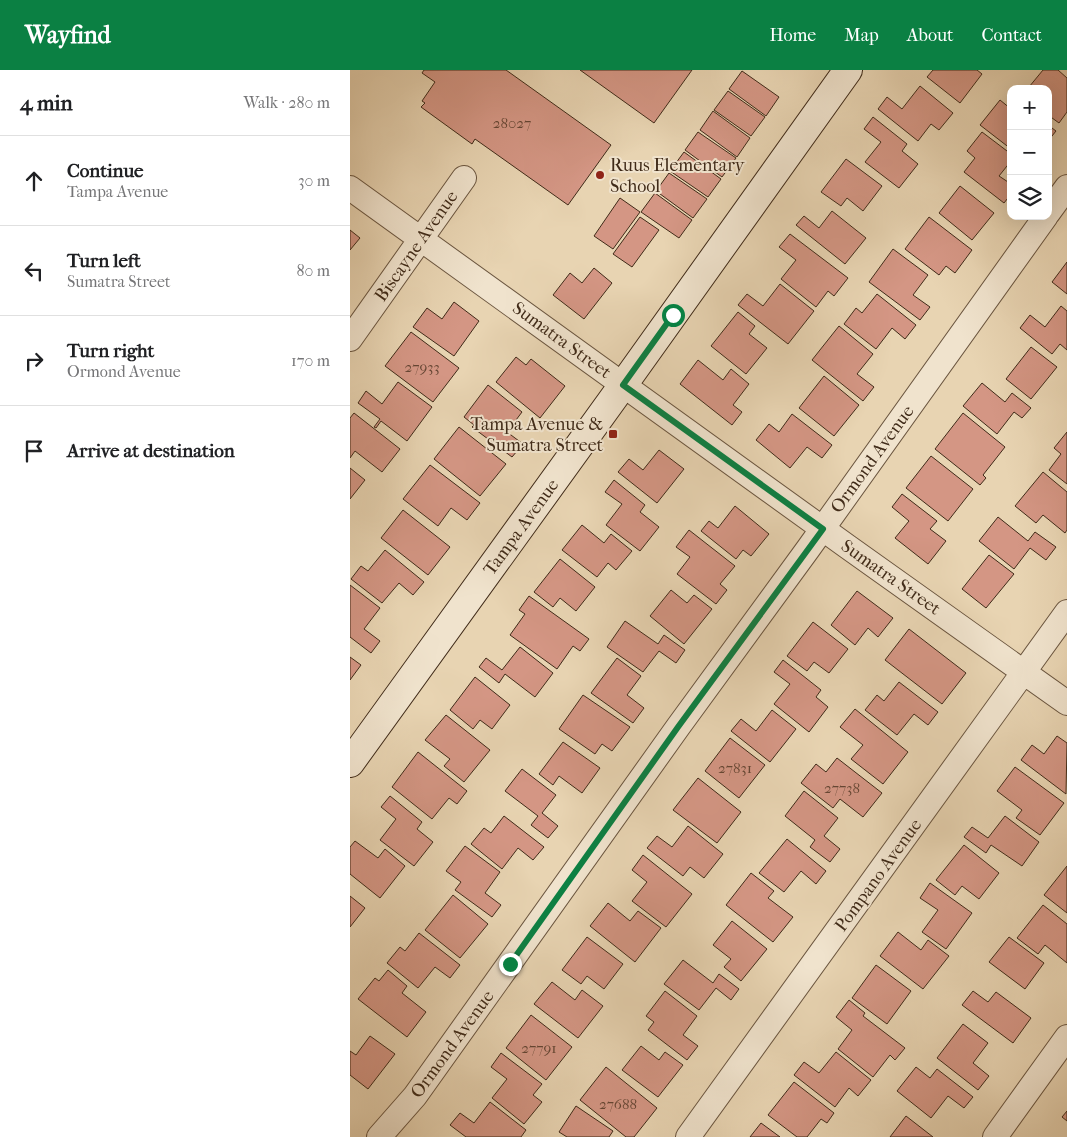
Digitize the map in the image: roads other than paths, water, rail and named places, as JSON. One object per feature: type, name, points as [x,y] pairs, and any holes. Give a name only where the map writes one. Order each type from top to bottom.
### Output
[{"type":"street","name":"Tampa Avenue","points":[[350,763],[848,70]]},
{"type":"street","name":"Biscayne Avenue","points":[[350,338],[464,178]]},
{"type":"street","points":[[1052,208],[1067,187]]},
{"type":"street","name":"Sumatra Street","points":[[350,188],[1067,703]]},
{"type":"street","name":"Ormond Avenue","points":[[379,1137],[415,1096],[1043,220]]},
{"type":"street","name":"Pompano Avenue","points":[[688,1137],[1067,612]]},
{"type":"street","points":[[995,1137],[1067,1037]]},
{"type":"place","name":"Ruus Elementary School","points":[[600,175]]},
{"type":"place","name":"Tampa Avenue & Sumatra Street","points":[[613,434]]}]
